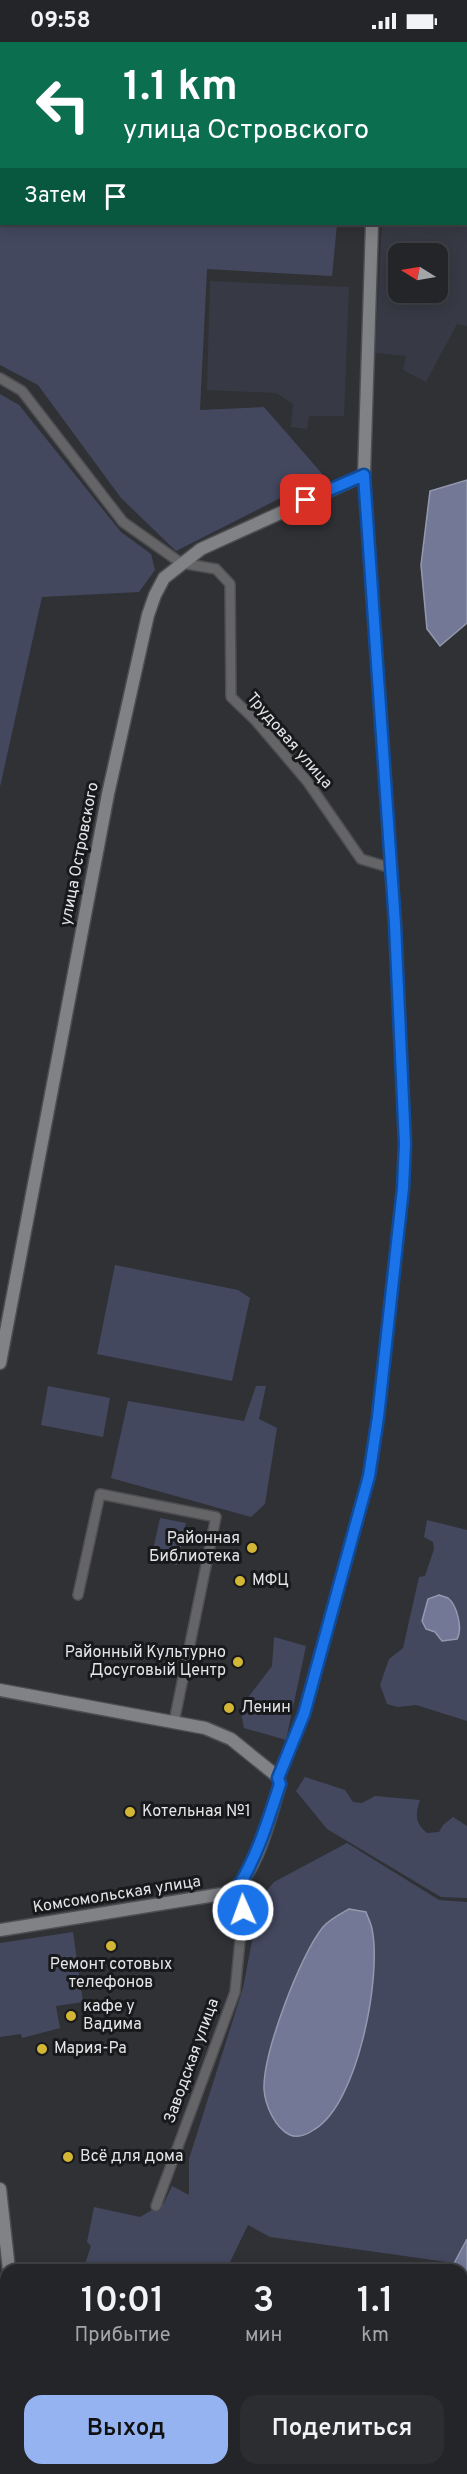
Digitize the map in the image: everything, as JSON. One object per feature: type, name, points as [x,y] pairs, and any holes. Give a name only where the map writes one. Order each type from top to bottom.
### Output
[{"type":"street","points":[[278,1778],[304,1714],[366,1485],[380,1407],[403,1188],[405,1144],[391,868],[364,475],[372,225]]},
{"type":"street","points":[[0,378],[22,391],[123,522],[181,564]]},
{"type":"street","name":"улица Островского","points":[[0,1363],[108,794],[148,615],[164,578],[201,549],[364,475]]},
{"type":"street","name":"Трудовая улица","points":[[181,564],[216,569],[230,584],[231,697],[255,720],[307,781],[361,859],[391,868]]},
{"type":"street","points":[[78,1596],[100,1494],[216,1517],[174,1722]]},
{"type":"street","points":[[0,1690],[205,1728],[231,1739],[278,1778],[280,1784],[266,1830],[253,1862],[238,1887]]},
{"type":"street","name":"Комсомольская улица","points":[[0,1930],[148,1908],[228,1893],[238,1887]]},
{"type":"street","name":"Заводская улица","points":[[156,2206],[235,1992],[243,1910],[238,1887]]},
{"type":"street","points":[[0,2189],[8,2264]]},
{"type":"shaded area","points":[[0,225],[337,225],[332,276],[207,269],[200,410],[264,407],[324,476],[176,551],[121,498],[38,385],[0,365]]},
{"type":"shaded area","points":[[382,225],[467,225],[467,326],[457,324],[426,382],[403,370],[406,356],[375,353]]},
{"type":"shaded area","points":[[210,281],[349,287],[344,416],[309,416],[307,429],[291,427],[293,404],[276,393],[207,390]]},
{"type":"shaded area","points":[[0,394],[19,405],[121,532],[151,554],[155,570],[139,592],[42,597],[0,787]]},
{"type":"shaded area","points":[[467,480],[467,623],[440,646],[427,629],[421,565],[430,491]]},
{"type":"shaded area","points":[[115,1265],[238,1290],[250,1298],[232,1381],[97,1354]]},
{"type":"shaded area","points":[[48,1386],[110,1398],[103,1437],[41,1425]]},
{"type":"shaded area","points":[[256,1386],[266,1386],[259,1419],[277,1428],[265,1504],[251,1517],[111,1478],[128,1401],[244,1421]]},
{"type":"shaded area","points":[[160,1518],[186,1523],[177,1565],[151,1559]]},
{"type":"shaded area","points":[[427,1520],[467,1530],[467,1721],[416,1705],[398,1707],[387,1704],[380,1685],[389,1659],[403,1648],[419,1577],[425,1576],[434,1549],[433,1542],[424,1537]]},
{"type":"shaded area","points":[[439,1595],[448,1598],[456,1611],[459,1623],[457,1639],[442,1641],[435,1632],[426,1629],[422,1621],[428,1599]]},
{"type":"shaded area","points":[[274,1637],[306,1646],[286,1740],[244,1728],[240,1708],[272,1666]]},
{"type":"shaded area","points":[[305,1777],[345,1790],[353,1802],[362,1803],[375,1796],[420,1800],[417,1818],[420,1826],[427,1833],[439,1832],[443,1825],[453,1817],[467,1826],[467,1898],[441,1897],[327,1829],[296,1791]]},
{"type":"shaded area","points":[[347,1843],[439,1900],[467,1902],[467,2238],[454,2263],[270,2237],[248,2225],[230,2262],[222,2262],[221,2264],[85,2264],[91,2246],[87,2242],[94,2207],[140,2217],[164,2203],[172,2186],[189,2195],[189,2159],[243,1988],[260,1899],[274,1882]]},
{"type":"shaded area","points":[[349,1909],[366,1912],[372,1929],[373,1976],[370,2006],[363,2037],[355,2067],[330,2115],[309,2133],[293,2136],[280,2127],[266,2102],[265,2073],[270,2052],[284,2005],[304,1959],[325,1924]]},
{"type":"shaded area","points":[[73,1932],[83,2002],[56,2006],[60,2028],[22,2038],[21,2034],[0,2037],[0,1943]]},
{"type":"shaded area","points":[[467,2239],[467,2264],[454,2264]]},
{"type":"place","name":"Районная Библиотека","points":[[252,1548]]},
{"type":"place","name":"МФЦ","points":[[240,1581]]},
{"type":"place","name":"Районный Культурно Досуговый Центр","points":[[238,1662]]},
{"type":"place","name":"Ленин","points":[[229,1708]]},
{"type":"place","name":"Котельная №1","points":[[130,1812]]},
{"type":"place","name":"Ремонт сотовых телефонов","points":[[111,1946]]},
{"type":"place","name":"кафе у Вадима","points":[[71,2016]]},
{"type":"place","name":"Мария-Ра","points":[[42,2049]]},
{"type":"place","name":"Всё для дома","points":[[68,2157]]},
{"type":"route","points":[[243,1910],[238,1887],[253,1862],[266,1830],[280,1784],[278,1778],[304,1714],[369,1476],[378,1417],[401,1209],[405,1144],[395,924],[364,475],[306,500]]}]
